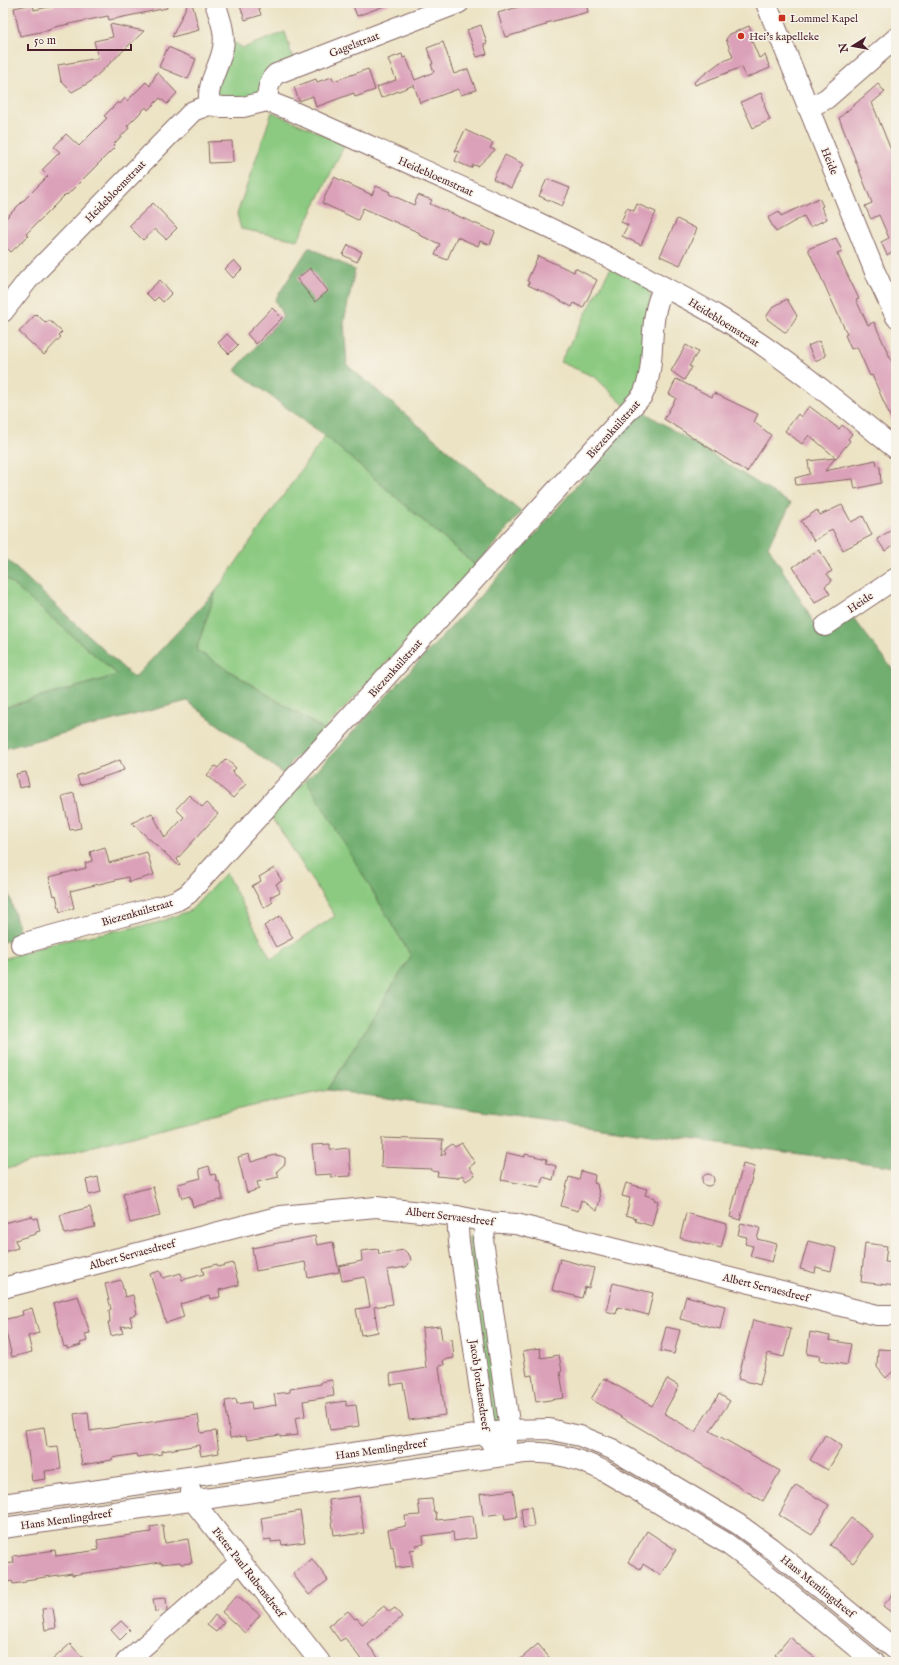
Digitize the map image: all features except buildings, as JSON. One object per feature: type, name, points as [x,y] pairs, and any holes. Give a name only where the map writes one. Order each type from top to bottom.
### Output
[{"type":"street","points":[[209,104],[209,86],[223,49],[224,33],[215,3]]},
{"type":"street","name":"Gagelstraat","points":[[267,102],[268,89],[272,78],[276,74],[459,3]]},
{"type":"street","name":"Heide","points":[[766,3],[872,265],[896,317]]},
{"type":"street","points":[[808,108],[826,99],[896,38]]},
{"type":"street","name":"Heidebloemstraat","points":[[3,312],[28,280],[193,111],[209,104],[222,107],[243,106],[267,102],[297,113],[549,227],[621,263],[715,314],[753,339],[826,392],[896,449]]},
{"type":"street","name":"Biezenkuilstraat","points":[[21,944],[164,905],[178,900],[188,894],[642,396],[648,380],[654,312],[658,298],[664,287]]},
{"type":"street","name":"Heide","points":[[825,626],[896,578]]},
{"type":"street","name":"Albert Servaesdreef","points":[[3,1288],[281,1216],[376,1207],[457,1216],[488,1222],[516,1224],[877,1315],[896,1315]]},
{"type":"street","name":"Jacob Jordaensdreef","points":[[457,1216],[486,1434],[501,1457]]},
{"type":"street","points":[[488,1222],[483,1240],[510,1430],[501,1457]]},
{"type":"street","name":"Hans Memlingdreef","points":[[3,1504],[510,1430],[549,1429],[580,1436],[612,1449],[738,1524],[771,1548],[896,1650]]},
{"type":"street","name":"Hans Memlingdreef","points":[[3,1528],[539,1452],[561,1455],[583,1461],[604,1471],[726,1543],[753,1563],[874,1662]]},
{"type":"street","name":"Pieter Paul Rubensdreef","points":[[188,1477],[192,1501],[320,1662]]},
{"type":"street","points":[[726,1543],[738,1524]]},
{"type":"street","points":[[126,1662],[240,1562]]},
{"type":"green space","points":[[285,32],[293,59],[257,96],[227,103],[215,93],[232,41],[243,48]]},
{"type":"green space","points":[[272,112],[345,144],[298,240],[241,229],[237,214]]},
{"type":"green space","points":[[309,247],[355,270],[344,322],[347,365],[521,512],[476,566],[325,436],[235,370],[283,316],[275,300]]},
{"type":"green space","points":[[611,267],[648,286],[651,296],[641,384],[625,406],[595,377],[560,362]]},
{"type":"green space","points":[[641,410],[791,504],[768,546],[815,624],[824,635],[852,616],[896,674],[896,1167],[328,1090],[411,956],[306,779],[321,766],[509,565]]},
{"type":"green space","points":[[325,436],[476,566],[324,730],[196,650],[216,591]]},
{"type":"green space","points":[[3,556],[134,678],[216,591],[196,650],[324,730],[307,749],[292,761],[285,775],[187,701],[3,749],[3,708],[118,675],[3,576]]},
{"type":"green space","points":[[3,576],[118,675],[3,708]]},
{"type":"green space","points":[[307,779],[411,956],[328,1090],[216,1114],[3,1170],[3,959],[57,942],[157,923],[191,910],[226,873],[271,959],[335,916],[271,815]]},
{"type":"green space","points":[[3,873],[21,937],[3,942]]},
{"type":"green space","points":[[474,1234],[500,1421],[496,1422],[493,1421],[468,1237]]},
{"type":"place","name":"Lommel Kapel","points":[[782,18]]},
{"type":"place","name":"Hei's kapelleke","points":[[741,36]]}]
